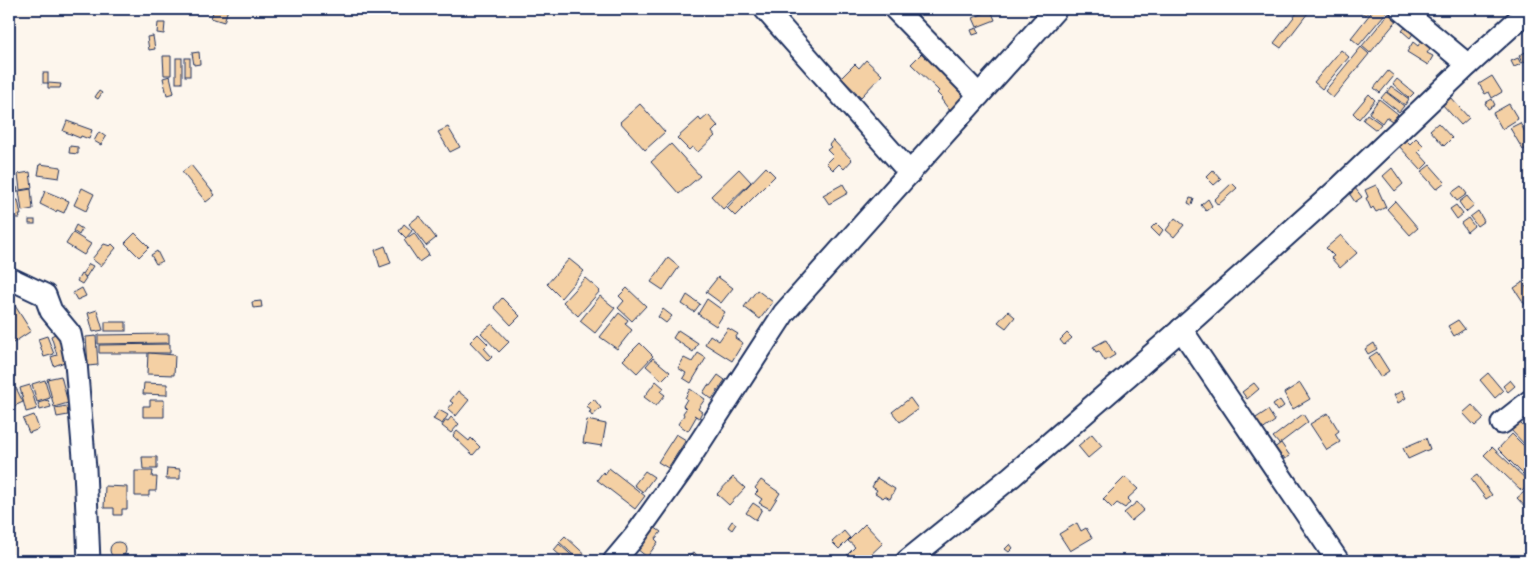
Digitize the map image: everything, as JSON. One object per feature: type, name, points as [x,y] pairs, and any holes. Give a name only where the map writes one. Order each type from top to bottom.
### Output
[{"type":"street","points":[[765,9],[910,173]]},
{"type":"street","points":[[895,9],[979,95]]},
{"type":"street","points":[[614,561],[635,536],[682,470],[784,313],[1056,9]]},
{"type":"street","points":[[1401,9],[1468,65]]},
{"type":"street","points":[[907,561],[1010,477],[1192,320],[1339,188],[1468,65],[1530,9]]},
{"type":"street","points":[[9,278],[45,295],[51,311],[70,334],[80,398],[89,561]]},
{"type":"street","points":[[1181,329],[1338,561]]},
{"type":"street","points":[[1502,423],[1530,401]]},
{"type":"building","points":[[214,9],[228,9],[224,22],[211,18]]},
{"type":"building","points":[[1300,9],[1311,9],[1281,48],[1274,43]]},
{"type":"building","points":[[1353,9],[1370,9],[1366,15]]},
{"type":"building","points":[[1374,9],[1389,9],[1359,45],[1351,38]]},
{"type":"building","points":[[991,10],[995,20],[977,27],[973,18]]},
{"type":"building","points":[[1391,11],[1399,18],[1370,53],[1362,46]]},
{"type":"building","points":[[158,23],[165,23],[164,34],[157,33]]},
{"type":"building","points":[[1407,25],[1414,32],[1410,38],[1402,31]]},
{"type":"building","points":[[977,28],[979,33],[973,35],[971,30]]},
{"type":"building","points":[[153,36],[155,49],[149,50],[147,37]]},
{"type":"building","points":[[1421,41],[1431,47],[1427,53],[1433,56],[1428,65],[1407,52],[1413,42],[1418,46]]},
{"type":"building","points":[[1361,47],[1369,54],[1333,98],[1325,91]]},
{"type":"building","points":[[1341,50],[1349,57],[1322,89],[1314,82]]},
{"type":"building","points":[[199,52],[200,64],[194,65],[192,53]]},
{"type":"building","points":[[1525,52],[1529,59],[1522,63],[1519,56]]},
{"type":"building","points":[[922,53],[965,96],[950,111],[937,93],[939,91],[911,64]]},
{"type":"building","points":[[163,56],[171,56],[171,75],[164,75]]},
{"type":"building","points":[[176,58],[182,58],[182,83],[176,83]]},
{"type":"building","points":[[185,58],[190,58],[190,76],[185,76]]},
{"type":"building","points":[[1518,58],[1521,64],[1514,67],[1511,61]]},
{"type":"building","points":[[866,60],[882,75],[861,97],[841,78],[855,64],[859,68]]},
{"type":"building","points":[[1388,71],[1394,76],[1380,93],[1374,88]]},
{"type":"building","points":[[43,73],[48,73],[48,83],[43,83]]},
{"type":"building","points":[[170,76],[174,93],[167,95],[163,78]]},
{"type":"building","points":[[1492,76],[1502,92],[1492,98],[1489,92],[1485,94],[1479,84]]},
{"type":"building","points":[[1397,79],[1414,93],[1409,98],[1393,84]]},
{"type":"building","points":[[48,83],[61,84],[60,88],[48,88]]},
{"type":"building","points":[[1391,86],[1409,99],[1405,105],[1387,92]]},
{"type":"building","points":[[99,91],[102,93],[98,99],[95,97]]},
{"type":"building","points":[[1386,92],[1404,106],[1399,112],[1381,98]]},
{"type":"building","points":[[1369,94],[1375,100],[1359,119],[1353,113]]},
{"type":"building","points":[[1449,96],[1469,118],[1461,125],[1441,103]]},
{"type":"building","points":[[1379,99],[1398,114],[1392,121],[1386,117],[1382,123],[1369,113]]},
{"type":"building","points":[[1492,99],[1495,105],[1488,109],[1485,103]]},
{"type":"building","points":[[640,104],[665,132],[645,150],[620,122]]},
{"type":"building","points":[[1509,104],[1518,119],[1502,129],[1493,113]]},
{"type":"building","points":[[1367,114],[1381,124],[1376,130],[1363,120]]},
{"type":"building","points":[[708,115],[718,126],[712,132],[715,136],[698,152],[692,147],[689,150],[677,138],[699,118],[701,121]]},
{"type":"building","points":[[67,121],[92,130],[89,139],[81,136],[80,138],[63,131]]},
{"type":"building","points":[[1438,123],[1452,138],[1444,146],[1430,130]]},
{"type":"building","points":[[1520,123],[1530,141],[1530,146],[1523,150],[1510,128]]},
{"type":"building","points":[[448,127],[460,147],[450,152],[438,132]]},
{"type":"building","points":[[99,132],[106,137],[101,145],[94,141]]},
{"type":"building","points":[[1416,138],[1424,146],[1418,152],[1428,163],[1421,170],[1398,145],[1405,139],[1410,144]]},
{"type":"building","points":[[833,140],[852,160],[844,169],[839,164],[833,170],[826,163],[833,156],[827,150],[831,147],[829,145]]},
{"type":"building","points":[[671,144],[700,176],[679,194],[651,162]]},
{"type":"building","points":[[70,146],[78,147],[78,154],[69,153]]},
{"type":"building","points":[[40,164],[61,167],[59,178],[38,175]]},
{"type":"building","points":[[191,165],[215,195],[206,202],[182,172]]},
{"type":"building","points":[[1430,165],[1445,182],[1436,189],[1421,172]]},
{"type":"building","points":[[766,167],[775,176],[735,216],[727,208]]},
{"type":"building","points":[[1392,168],[1403,184],[1395,191],[1383,176]]},
{"type":"building","points":[[739,169],[751,182],[723,209],[711,196]]},
{"type":"building","points":[[13,170],[16,186],[9,187],[9,171]]},
{"type":"building","points":[[1213,170],[1221,179],[1214,185],[1206,177]]},
{"type":"building","points":[[30,172],[32,188],[20,190],[18,174]]},
{"type":"building","points":[[1232,183],[1237,188],[1218,205],[1214,200]]},
{"type":"building","points":[[843,184],[848,193],[829,204],[823,195]]},
{"type":"building","points":[[1376,185],[1386,207],[1376,212],[1373,207],[1371,209],[1365,190]]},
{"type":"building","points":[[1461,186],[1467,194],[1457,201],[1451,193]]},
{"type":"building","points":[[17,187],[18,192],[9,194],[9,188]]},
{"type":"building","points":[[82,188],[94,194],[86,211],[74,205]]},
{"type":"building","points":[[1355,188],[1362,197],[1355,202],[1349,193]]},
{"type":"building","points":[[31,189],[33,209],[22,211],[19,191]]},
{"type":"building","points":[[45,191],[69,201],[64,213],[57,210],[56,212],[40,204]]},
{"type":"building","points":[[1467,196],[1474,205],[1466,212],[1459,202]]},
{"type":"building","points":[[1190,198],[1194,199],[1192,205],[1188,203]]},
{"type":"building","points":[[1208,199],[1212,206],[1206,211],[1201,205]]},
{"type":"building","points":[[18,200],[20,218],[16,218],[16,215],[10,217],[9,201]]},
{"type":"building","points":[[1395,201],[1418,228],[1410,235],[1387,209]]},
{"type":"building","points":[[1456,205],[1463,214],[1457,219],[1450,209]]},
{"type":"building","points":[[1478,211],[1484,221],[1477,226],[1470,217]]},
{"type":"building","points":[[419,216],[436,238],[426,246],[409,224]]},
{"type":"building","points":[[1175,218],[1184,225],[1174,237],[1166,230]]},
{"type":"building","points":[[1468,218],[1474,226],[1467,232],[1461,223]]},
{"type":"building","points":[[29,220],[35,220],[35,224],[29,224]]},
{"type":"building","points":[[1156,223],[1163,230],[1159,236],[1151,228]]},
{"type":"building","points":[[404,224],[412,231],[406,238],[399,231]]},
{"type":"building","points":[[76,225],[82,229],[79,235],[73,231]]},
{"type":"building","points":[[73,233],[91,244],[84,255],[66,244]]},
{"type":"building","points":[[135,233],[149,247],[139,257],[125,243]]},
{"type":"building","points":[[414,233],[429,255],[419,262],[404,240]]},
{"type":"building","points":[[1341,235],[1357,253],[1340,268],[1331,258],[1334,256],[1326,248]]},
{"type":"building","points":[[104,244],[110,246],[112,244],[116,248],[101,266],[92,259]]},
{"type":"building","points":[[385,246],[391,263],[380,267],[375,250]]},
{"type":"building","points":[[157,251],[162,261],[156,264],[151,255]]},
{"type":"building","points":[[668,258],[679,267],[663,290],[651,282]]},
{"type":"building","points":[[569,259],[584,271],[561,298],[547,284]]},
{"type":"building","points":[[89,264],[93,266],[86,277],[82,274]]},
{"type":"building","points":[[81,274],[86,278],[82,284],[77,281]]},
{"type":"building","points":[[718,277],[733,288],[721,303],[706,292]]},
{"type":"building","points":[[585,278],[600,291],[578,316],[563,302]]},
{"type":"building","points":[[1523,282],[1530,293],[1530,303],[1526,306],[1514,288]]},
{"type":"building","points":[[82,288],[86,296],[77,300],[73,293]]},
{"type":"building","points":[[627,288],[646,306],[632,321],[618,308],[624,301],[619,296]]},
{"type":"building","points":[[757,290],[773,302],[760,319],[744,307]]},
{"type":"building","points":[[687,295],[700,304],[694,312],[682,304]]},
{"type":"building","points":[[600,296],[615,308],[595,333],[580,321]]},
{"type":"building","points":[[502,298],[520,316],[511,325],[494,307]]},
{"type":"building","points":[[707,299],[725,312],[716,326],[698,314]]},
{"type":"building","points":[[12,301],[31,331],[13,343],[9,336],[9,303]]},
{"type":"building","points":[[261,301],[262,307],[253,308],[252,302]]},
{"type":"building","points":[[663,309],[672,316],[666,323],[658,317]]},
{"type":"building","points":[[97,310],[103,330],[93,332],[88,313]]},
{"type":"building","points":[[1008,311],[1015,317],[1006,328],[998,322]]},
{"type":"building","points":[[619,313],[628,320],[625,324],[632,330],[617,349],[600,337]]},
{"type":"building","points":[[1458,320],[1465,329],[1454,336],[1448,326]]},
{"type":"building","points":[[105,322],[126,322],[126,331],[105,331]]},
{"type":"building","points":[[492,324],[509,342],[499,352],[481,333]]},
{"type":"building","points":[[728,328],[738,334],[735,338],[743,343],[732,361],[705,344],[710,335],[719,341]]},
{"type":"building","points":[[678,330],[698,343],[693,352],[673,338]]},
{"type":"building","points":[[57,333],[67,361],[54,366],[51,357],[57,355],[51,336]]},
{"type":"building","points":[[1067,333],[1072,338],[1064,345],[1060,340]]},
{"type":"building","points":[[169,334],[169,343],[98,344],[98,335]]},
{"type":"building","points":[[478,334],[488,344],[484,348],[492,357],[488,361],[470,342]]},
{"type":"building","points":[[47,336],[54,354],[44,357],[38,339]]},
{"type":"building","points":[[96,336],[98,365],[88,366],[86,337]]},
{"type":"building","points":[[1106,340],[1115,355],[1105,361],[1099,351],[1096,352],[1093,347]]},
{"type":"building","points":[[640,343],[653,356],[637,373],[623,360]]},
{"type":"building","points":[[1374,343],[1377,349],[1368,354],[1365,349]]},
{"type":"building","points":[[170,344],[170,353],[99,353],[99,345]]},
{"type":"building","points":[[1377,352],[1389,371],[1380,377],[1368,358]]},
{"type":"building","points":[[148,353],[175,355],[174,375],[147,374]]},
{"type":"building","points":[[698,353],[706,358],[691,383],[683,378],[686,373],[678,368],[684,358],[692,362]]},
{"type":"building","points":[[653,358],[670,372],[662,380],[646,366]]},
{"type":"building","points":[[1488,373],[1503,391],[1495,398],[1480,380]]},
{"type":"building","points":[[718,375],[725,380],[712,399],[703,393]]},
{"type":"building","points":[[61,376],[68,403],[54,407],[47,379]]},
{"type":"building","points":[[45,380],[50,398],[37,402],[32,384]]},
{"type":"building","points":[[1510,380],[1515,386],[1508,392],[1503,386]]},
{"type":"building","points":[[656,381],[664,388],[661,392],[665,395],[656,406],[644,397]]},
{"type":"building","points":[[144,383],[167,384],[167,395],[143,394]]},
{"type":"building","points":[[1254,383],[1259,389],[1247,399],[1242,392]]},
{"type":"building","points":[[1300,383],[1310,399],[1293,409],[1284,393]]},
{"type":"building","points":[[30,385],[37,409],[26,412],[20,388]]},
{"type":"building","points":[[16,388],[23,402],[10,408],[9,391]]},
{"type":"building","points":[[690,389],[705,399],[698,409],[702,412],[699,418],[694,415],[696,417],[688,431],[678,424],[684,415],[683,413],[686,409],[683,406]]},
{"type":"building","points":[[458,391],[469,400],[456,416],[448,409],[453,403],[450,401]]},
{"type":"building","points":[[1402,391],[1406,398],[1398,403],[1394,395]]},
{"type":"building","points":[[910,398],[918,409],[900,422],[892,412]]},
{"type":"building","points":[[594,399],[601,408],[592,416],[587,406]]},
{"type":"building","points":[[48,400],[51,407],[40,410],[38,403]]},
{"type":"building","points":[[150,400],[164,400],[164,417],[143,417],[143,406],[150,406]]},
{"type":"building","points":[[1280,400],[1284,406],[1277,411],[1273,405]]},
{"type":"building","points":[[1472,405],[1484,418],[1475,426],[1463,413]]},
{"type":"building","points":[[67,406],[68,415],[57,417],[55,408]]},
{"type":"building","points":[[439,410],[448,415],[442,424],[433,419]]},
{"type":"building","points":[[1268,410],[1275,421],[1261,431],[1253,420]]},
{"type":"building","points":[[1328,413],[1339,431],[1335,434],[1340,442],[1327,450],[1310,424]]},
{"type":"building","points":[[1303,414],[1308,422],[1279,444],[1273,437]]},
{"type":"building","points":[[34,415],[39,429],[29,433],[23,419]]},
{"type":"building","points":[[451,417],[459,424],[451,433],[442,426]]},
{"type":"building","points":[[587,420],[606,424],[602,446],[583,443]]},
{"type":"building","points":[[1517,420],[1530,433],[1530,450],[1509,428]]},
{"type":"building","points":[[457,431],[469,441],[471,438],[480,447],[473,455],[453,436]]},
{"type":"building","points":[[676,434],[686,440],[668,468],[658,462]]},
{"type":"building","points":[[1092,434],[1102,446],[1088,458],[1078,446]]},
{"type":"building","points":[[1512,434],[1530,452],[1530,481],[1498,449]]},
{"type":"building","points":[[1426,438],[1430,449],[1408,459],[1403,448]]},
{"type":"building","points":[[1281,443],[1290,456],[1285,459],[1283,456],[1280,459],[1273,449]]},
{"type":"building","points":[[1492,447],[1530,483],[1522,491],[1484,455]]},
{"type":"building","points":[[142,457],[157,457],[157,469],[143,469]]},
{"type":"building","points":[[167,468],[180,469],[180,479],[166,479]]},
{"type":"building","points":[[609,468],[645,496],[635,509],[597,480]]},
{"type":"building","points":[[135,471],[153,471],[152,477],[157,477],[156,491],[149,491],[149,496],[135,496]]},
{"type":"building","points":[[645,471],[654,477],[643,492],[634,485]]},
{"type":"building","points":[[1477,475],[1492,495],[1486,499],[1471,479]]},
{"type":"building","points":[[733,477],[745,488],[729,505],[717,494]]},
{"type":"building","points":[[1125,477],[1138,489],[1127,499],[1130,502],[1125,508],[1117,503],[1112,508],[1103,499]]},
{"type":"building","points":[[877,478],[895,489],[890,499],[885,496],[883,498],[875,493],[877,490],[872,487]]},
{"type":"building","points":[[761,480],[780,493],[770,509],[759,503],[762,499],[755,494],[758,491],[755,488]]},
{"type":"building","points":[[105,486],[127,487],[127,509],[122,509],[122,515],[114,515],[114,508],[104,508]]},
{"type":"building","points":[[1530,487],[1530,512],[1517,498]]},
{"type":"building","points":[[1137,502],[1144,510],[1131,521],[1124,513]]},
{"type":"building","points":[[753,503],[762,509],[756,520],[746,513]]},
{"type":"building","points":[[732,521],[736,524],[732,530],[728,527]]},
{"type":"building","points":[[1077,523],[1081,531],[1086,528],[1092,538],[1070,551],[1059,534]]},
{"type":"building","points":[[865,524],[883,543],[864,561],[851,561],[846,556],[855,547],[848,541]]},
{"type":"building","points":[[654,527],[661,532],[655,539],[658,542],[647,557],[637,549]]},
{"type":"building","points":[[844,531],[850,538],[839,549],[832,542]]},
{"type":"building","points":[[565,536],[592,561],[580,561],[559,542]]},
{"type":"building","points":[[115,542],[121,542],[126,547],[124,556],[115,558],[110,553],[110,547]]},
{"type":"building","points":[[559,544],[578,561],[566,561],[554,550]]},
{"type":"building","points":[[1010,544],[1013,548],[1009,552],[1005,549]]},
{"type":"building","points":[[694,552],[702,561],[684,561]]},
{"type":"building","points":[[933,553],[937,561],[923,561]]}]
